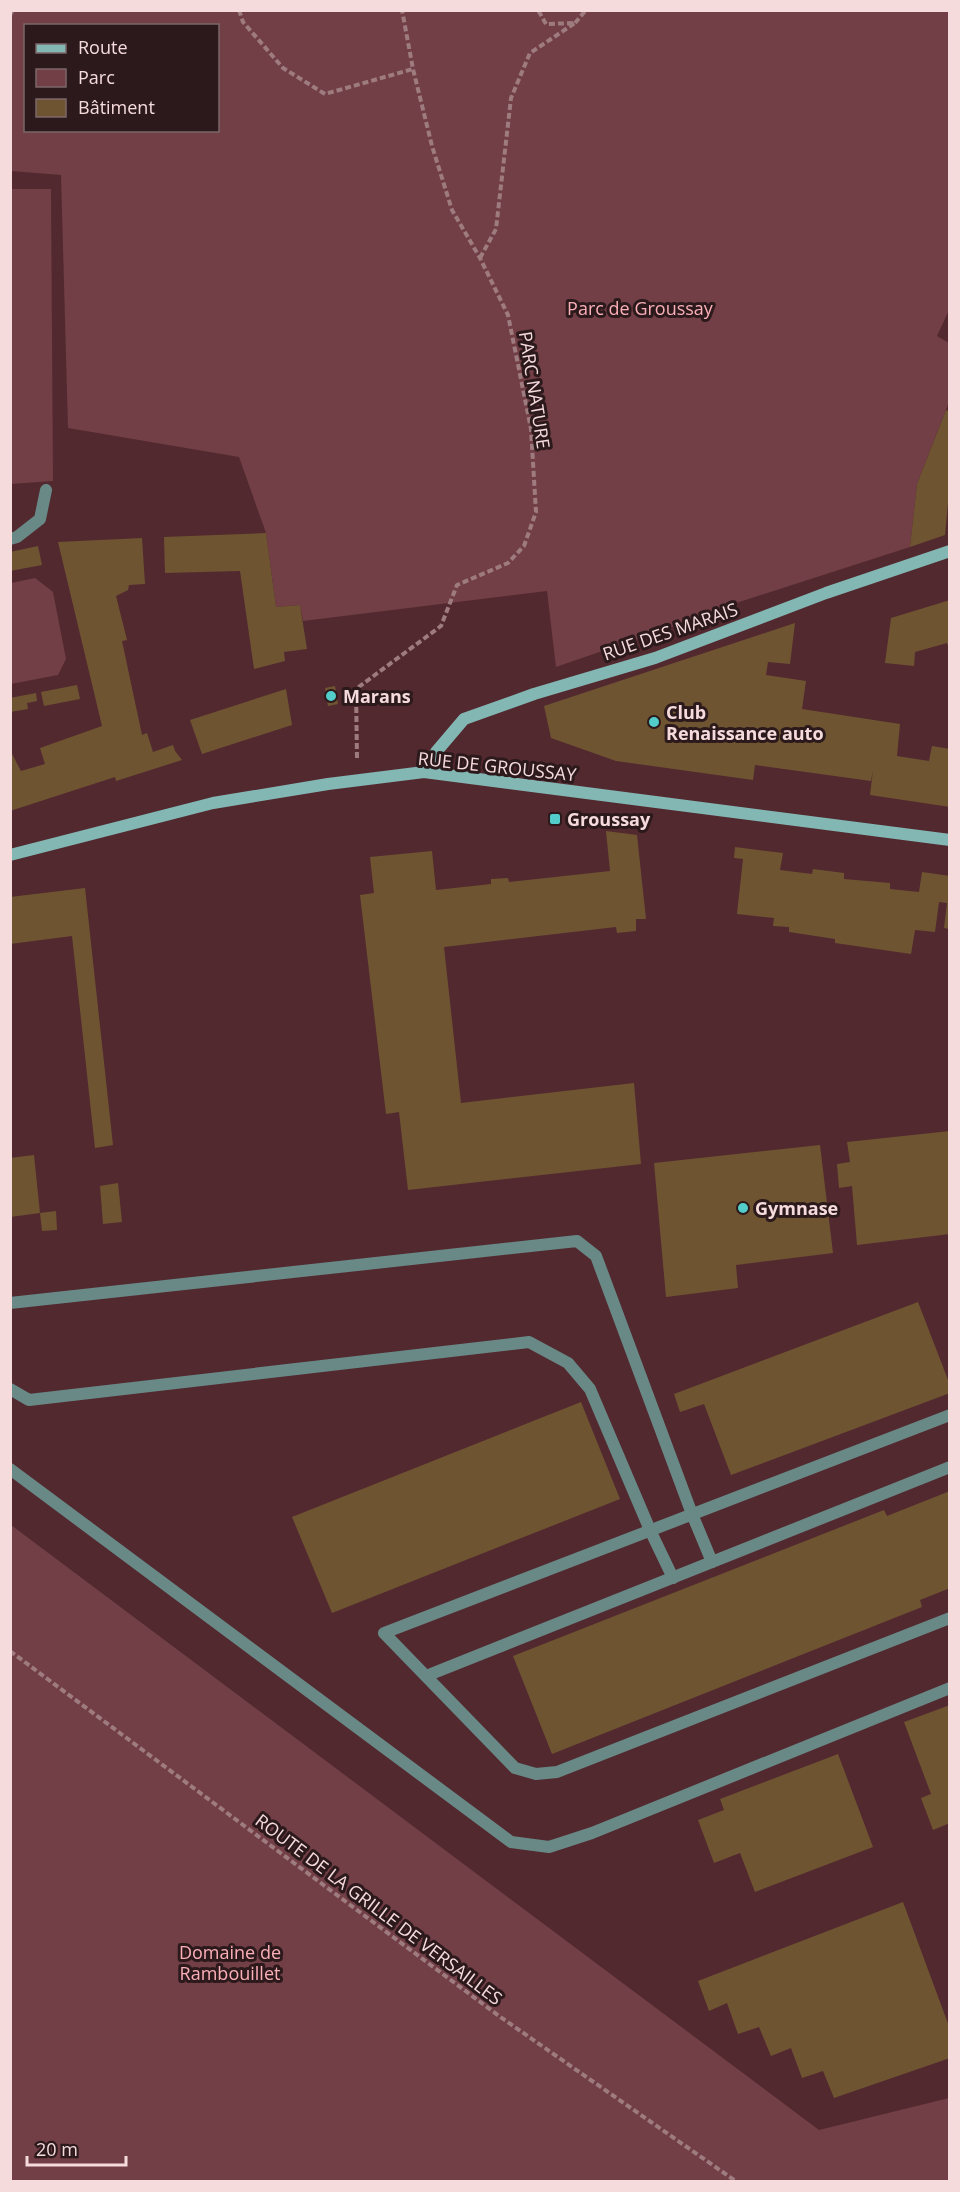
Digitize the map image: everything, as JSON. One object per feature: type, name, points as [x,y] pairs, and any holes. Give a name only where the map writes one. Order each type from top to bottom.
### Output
[{"type":"main road","name":"RUE DES MARAIS","points":[[424,772],[436,752],[464,719],[534,694],[655,658],[826,593],[950,551]]},
{"type":"main road","name":"RUE DE GROUSSAY","points":[[10,855],[213,803],[357,780],[424,772],[950,840]]},
{"type":"lane","points":[[10,539],[17,537],[40,519],[46,490]]},
{"type":"lane","points":[[10,1303],[577,1241],[596,1256],[712,1562]]},
{"type":"lane","points":[[10,1389],[29,1400],[529,1342],[568,1364],[590,1389],[673,1578]]},
{"type":"lane","points":[[950,1415],[384,1633],[515,1768],[536,1774],[557,1772],[950,1618]]},
{"type":"lane","points":[[426,1676],[950,1467]]},
{"type":"lane","points":[[10,1469],[511,1842],[549,1847],[592,1833],[950,1688]]},
{"type":"path","points":[[10,15],[13,10]]},
{"type":"path","points":[[239,10],[243,22],[283,68],[325,94],[413,69]]},
{"type":"path","name":"PARC NATURE","points":[[357,780],[357,689],[441,626],[457,585],[508,563],[524,546],[536,512],[531,429],[508,315],[480,258],[452,210],[432,146],[413,69],[402,10]]},
{"type":"path","points":[[538,10],[546,24],[575,22]]},
{"type":"path","points":[[480,258],[496,229],[511,98],[530,53],[575,22],[586,10]]},
{"type":"path","name":"ROUTE DE LA GRILLE DE VERSAILLES","points":[[10,1651],[499,2016],[737,2181]]},
{"type":"green space","name":"Parc de Groussay","points":[[10,11],[949,11],[950,308],[937,336],[949,343],[949,402],[917,484],[910,547],[727,606],[727,608],[556,667],[547,591],[303,621],[300,605],[276,607],[266,533],[239,457],[68,428],[61,175],[11,171]]},
{"type":"green space","points":[[11,189],[51,189],[53,481],[11,484]]},
{"type":"green space","points":[[35,578],[53,592],[66,659],[58,675],[11,684],[11,583]]},
{"type":"green space","name":"Domaine de Rambouillet","points":[[11,1525],[819,2130],[949,2098],[949,2181],[11,2181]]},
{"type":"building","points":[[946,410],[950,412],[950,480],[945,535],[910,547],[917,484]]},
{"type":"building","points":[[266,533],[276,607],[300,605],[307,649],[284,652],[285,661],[254,669],[240,571],[165,573],[164,537]]},
{"type":"building","points":[[142,538],[145,584],[129,585],[128,590],[116,596],[127,640],[122,641],[142,735],[147,733],[153,752],[173,745],[182,760],[116,781],[115,777],[10,811],[10,750],[21,771],[45,764],[40,748],[102,726],[58,542]]},
{"type":"building","points":[[38,546],[42,565],[10,571],[10,552]]},
{"type":"building","points":[[950,600],[950,651],[947,643],[915,652],[914,666],[885,663],[891,618]]},
{"type":"building","points":[[795,623],[790,664],[768,662],[766,675],[806,681],[802,709],[900,724],[897,756],[929,761],[932,746],[950,749],[950,807],[870,795],[873,770],[871,781],[755,765],[753,780],[616,761],[551,738],[544,706]]},
{"type":"building","points":[[77,685],[80,699],[44,706],[41,692]]},
{"type":"building","name":"Marans","points":[[335,686],[338,704],[328,706],[325,688]]},
{"type":"building","points":[[286,689],[292,725],[202,754],[190,720]]},
{"type":"building","points":[[36,693],[37,701],[27,703],[28,709],[10,712],[10,698]]},
{"type":"building","points":[[606,831],[637,835],[646,919],[636,919],[636,931],[617,933],[616,927],[444,947],[461,1103],[634,1083],[641,1164],[408,1190],[399,1112],[386,1114],[360,895],[374,893],[370,857],[432,851],[436,890],[491,884],[491,879],[508,878],[509,882],[610,871]]},
{"type":"building","points":[[735,847],[783,853],[780,870],[812,874],[813,869],[844,873],[844,879],[890,883],[890,889],[919,892],[922,872],[950,876],[950,929],[944,928],[947,903],[939,902],[935,932],[915,930],[911,954],[835,943],[835,939],[789,932],[789,927],[773,926],[774,918],[737,914],[743,859],[734,858]]},
{"type":"building","points":[[85,888],[113,1145],[95,1148],[72,936],[10,944],[10,897]]},
{"type":"building","points":[[950,1131],[950,1234],[857,1245],[852,1186],[839,1188],[837,1164],[850,1162],[847,1142]]},
{"type":"building","name":"Gymnase","points":[[820,1145],[833,1253],[736,1265],[738,1288],[666,1297],[654,1163]]},
{"type":"building","points":[[34,1155],[40,1213],[10,1217],[10,1158]]},
{"type":"building","points":[[118,1183],[122,1222],[103,1224],[100,1186]]},
{"type":"building","points":[[56,1211],[57,1230],[42,1231],[40,1213]]},
{"type":"building","points":[[918,1302],[950,1385],[950,1393],[731,1475],[704,1404],[680,1412],[674,1394]]},
{"type":"building","points":[[581,1402],[620,1499],[332,1613],[292,1517]]},
{"type":"building","points":[[950,1491],[950,1588],[920,1600],[922,1607],[552,1754],[513,1656],[884,1510],[887,1516]]},
{"type":"building","points":[[950,1705],[950,1823],[933,1830],[921,1798],[931,1794],[904,1722]]},
{"type":"building","points":[[838,1754],[873,1847],[755,1892],[740,1853],[714,1863],[698,1820],[724,1810],[720,1799]]},
{"type":"building","points":[[903,1902],[950,2029],[950,2058],[834,2098],[823,2071],[802,2078],[791,2048],[771,2056],[759,2027],[738,2034],[727,2003],[709,2011],[698,1981]]},
{"type":"place","name":"Marans","points":[[331,696]]},
{"type":"place","name":"Club Renaissance auto","points":[[654,722]]},
{"type":"place","name":"Groussay","points":[[555,819]]},
{"type":"place","name":"Gymnase","points":[[743,1208]]}]
